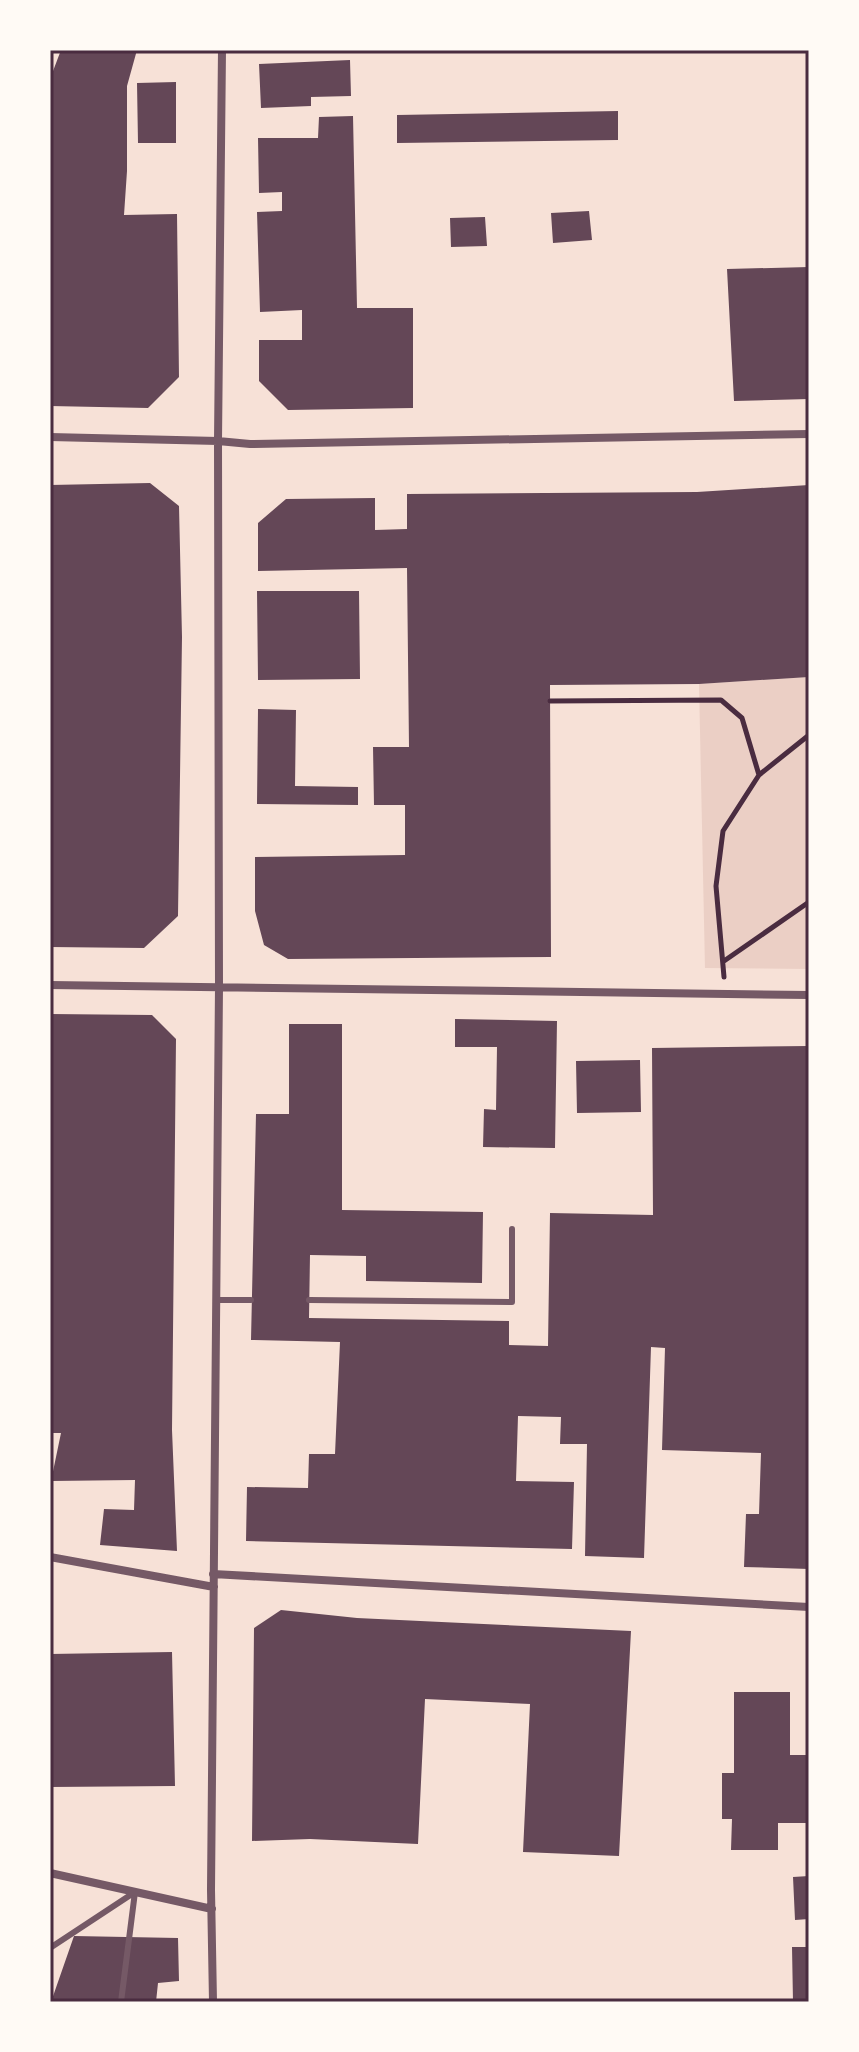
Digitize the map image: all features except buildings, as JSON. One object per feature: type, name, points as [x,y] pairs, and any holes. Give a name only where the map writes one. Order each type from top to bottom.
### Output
[{"type":"street","points":[[213,2002],[221,50]]},
{"type":"street","points":[[50,437],[250,444],[809,434]]},
{"type":"street","points":[[50,985],[809,995]]},
{"type":"street","points":[[50,1557],[214,1587]]},
{"type":"street","points":[[213,1574],[809,1607]]},
{"type":"street","points":[[50,1873],[212,1909]]},
{"type":"lane","points":[[309,1300],[512,1302],[512,1229]]},
{"type":"lane","points":[[216,1300],[251,1300]]},
{"type":"lane","points":[[50,1948],[135,1892]]},
{"type":"lane","points":[[121,2002],[135,1892]]},
{"type":"path","points":[[550,701],[721,700],[742,718],[759,775]]},
{"type":"path","points":[[809,735],[759,775],[723,831],[716,886],[723,962],[809,902]]},
{"type":"shaded area","points":[[809,677],[809,969],[705,968],[699,684]]}]
